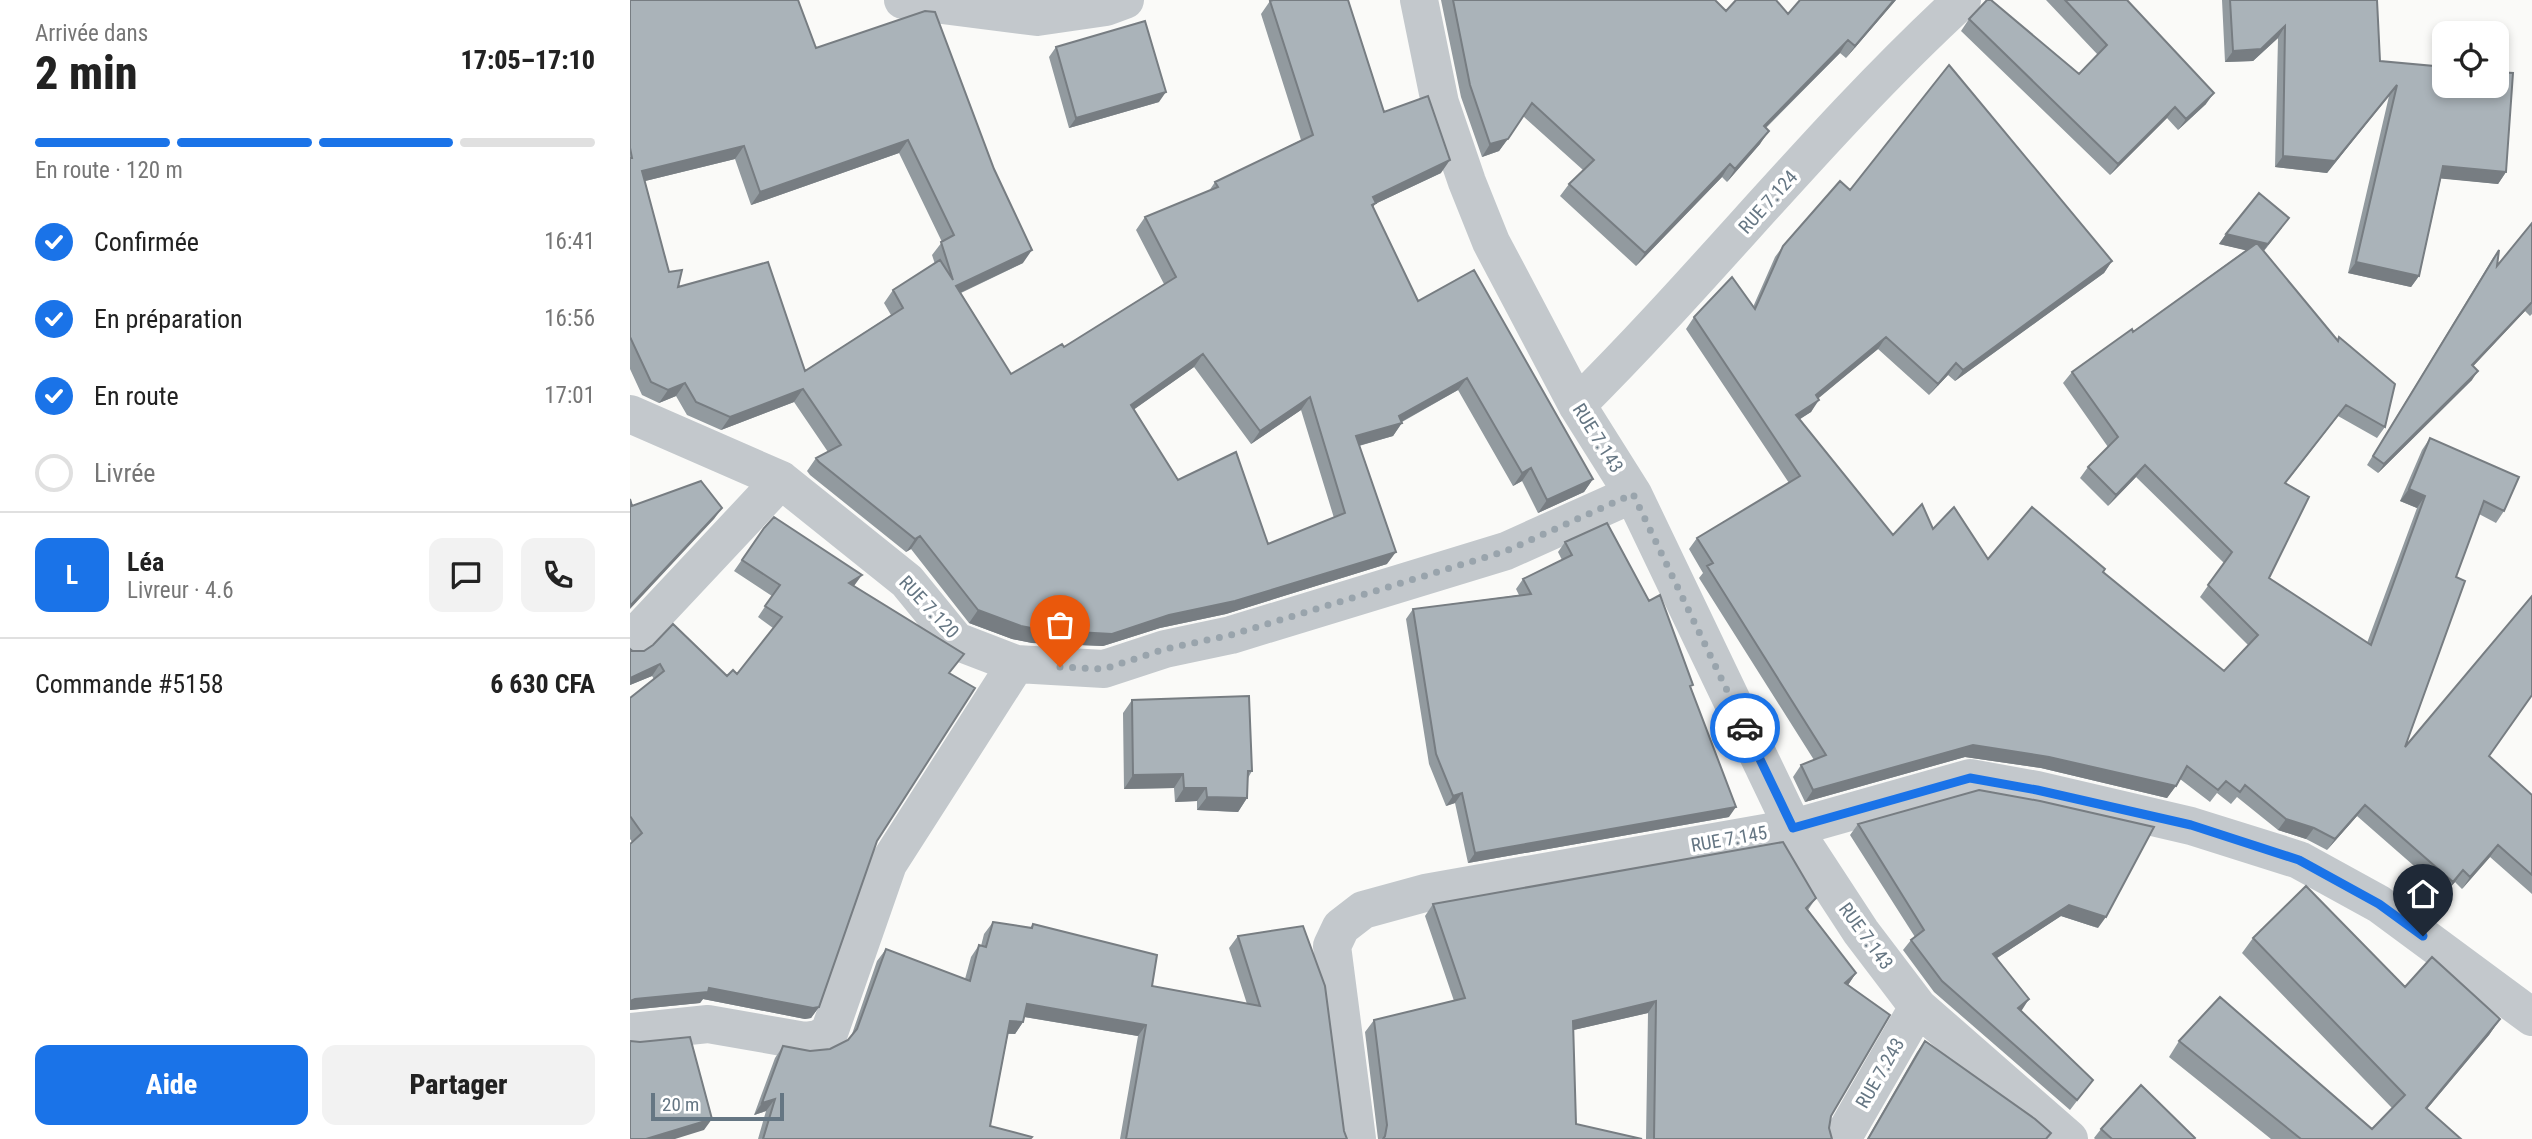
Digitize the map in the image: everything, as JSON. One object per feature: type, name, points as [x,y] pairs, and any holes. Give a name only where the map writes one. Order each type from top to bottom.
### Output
[{"type":"street","points":[[903,0],[1037,17],[1107,8],[1125,0]]},
{"type":"street","name":"RUE 7.143","points":[[1419,0],[1440,103],[1467,183],[1491,242],[1577,405],[1633,494],[1793,828],[1861,932],[1918,1007],[2068,1139]]},
{"type":"street","name":"RUE 7.124","points":[[1577,405],[1645,338],[1903,54],[1962,0]]},
{"type":"street","name":"RUE 7.120","points":[[630,414],[781,480],[907,581],[956,641],[1016,664],[1104,669],[1165,649],[1231,635],[1506,551],[1633,494]]},
{"type":"street","points":[[630,641],[781,480]]},
{"type":"street","points":[[630,1032],[708,1024],[806,1041],[829,1033],[888,864],[1016,664]]},
{"type":"street","name":"RUE 7.145","points":[[1357,1139],[1332,946],[1341,926],[1363,910],[1426,893],[1793,828],[1970,778],[2037,790],[2191,825],[2299,860],[2379,904],[2532,1017]]},
{"type":"street","name":"RUE 7.243","points":[[1842,1139],[1918,1007]]},
{"type":"building","points":[[630,0],[798,0],[816,48],[925,11],[935,12],[994,169],[1032,250],[956,286],[1011,374],[1062,344],[1064,347],[1176,277],[1145,217],[1218,187],[1215,182],[1313,135],[1270,1],[1348,0],[1384,112],[1428,96],[1450,160],[1373,197],[1376,203],[1372,205],[1418,301],[1474,270],[1593,479],[1547,500],[1531,468],[1522,473],[1467,378],[1399,416],[1402,423],[1356,436],[1396,552],[1235,601],[1169,615],[1112,634],[1041,630],[1021,626],[978,610],[920,536],[915,539],[819,462],[816,458],[841,445],[803,389],[730,417],[696,402],[685,383],[668,390],[651,382],[630,337]],"holes":[[[908,140],[954,235],[941,242],[953,280],[940,260],[893,290],[903,308],[805,371],[768,262],[678,287],[682,270],[669,272],[642,171],[744,146],[760,192]],[[1203,354],[1260,431],[1310,397],[1345,513],[1268,544],[1236,452],[1178,480],[1131,405]]]},
{"type":"building","points":[[1453,0],[1715,0],[1726,11],[1736,0],[1776,0],[1788,14],[1800,0],[1894,0],[1855,46],[1848,40],[1764,126],[1769,131],[1735,169],[1730,164],[1645,253],[1569,184],[1594,160],[1532,103],[1508,139],[1490,144],[1470,85]]},
{"type":"building","points":[[1987,0],[1991,0],[2079,74],[2107,45],[2065,0],[2127,0],[2214,93],[2186,119],[2175,107],[2118,164],[1969,19]]},
{"type":"building","points":[[2230,0],[2377,0],[2380,61],[2432,66],[2432,98],[2509,98],[2509,73],[2513,73],[2506,172],[2443,166],[2419,276],[2356,262],[2397,85],[2335,161],[2283,156],[2285,26],[2261,49],[2233,51]]},
{"type":"building","points":[[1145,21],[1166,92],[1076,118],[1056,47]]},
{"type":"building","points":[[1949,65],[2112,261],[1963,370],[1956,363],[1938,384],[1886,337],[1816,395],[1819,400],[1796,415],[1893,535],[1922,504],[1933,529],[1954,507],[1988,559],[2032,507],[2105,569],[2103,572],[2224,671],[2258,635],[2208,585],[2232,552],[2145,465],[2116,495],[2088,467],[2118,437],[2072,372],[2257,243],[2338,341],[2339,337],[2395,384],[2385,427],[2346,405],[2285,483],[2309,497],[2269,578],[2371,645],[2425,496],[2409,489],[2430,438],[2519,477],[2504,511],[2484,501],[2456,577],[2465,581],[2405,747],[2532,596],[2532,695],[2489,756],[2532,795],[2532,875],[2498,845],[2470,877],[2463,870],[2453,882],[2365,805],[2335,839],[2314,828],[2286,819],[2245,785],[2240,792],[2226,781],[2218,790],[2187,766],[2176,786],[2049,757],[1973,745],[1813,790],[1801,765],[1826,755],[1707,566],[1713,563],[1697,538],[1800,476],[1694,317],[1732,277],[1755,309],[1783,246],[1840,181],[1850,190]]},
{"type":"building","points":[[2259,193],[2289,218],[2268,244],[2226,234]]},
{"type":"building","points":[[2532,223],[2532,302],[2472,365],[2478,371],[2384,464],[2373,456],[2499,250],[2497,266]]},
{"type":"building","points":[[701,481],[722,508],[630,606],[630,499],[632,506]]},
{"type":"building","points":[[774,517],[862,575],[849,583],[964,654],[949,673],[975,688],[877,841],[819,1007],[709,988],[708,992],[630,1001],[630,844],[642,833],[630,816],[630,698],[664,671],[660,664],[630,678],[630,649],[644,651],[673,624],[727,676],[733,670],[737,674],[782,617],[765,606],[780,585],[742,560]]},
{"type":"building","points":[[1607,523],[1649,601],[1660,595],[1693,685],[1690,686],[1736,807],[1475,853],[1462,793],[1453,796],[1436,754],[1413,609],[1531,594],[1523,579],[1572,555],[1565,542]]},
{"type":"building","points":[[1249,696],[1252,771],[1248,771],[1247,798],[1207,797],[1206,788],[1184,788],[1183,774],[1133,775],[1132,700]]},
{"type":"building","points":[[1979,790],[2154,827],[2106,917],[2069,905],[1993,954],[2029,999],[2018,1008],[2093,1080],[2077,1100],[1942,981],[1911,940],[1924,930],[1858,824]]},
{"type":"building","points":[[1783,842],[1816,898],[1806,908],[1856,973],[1845,983],[1890,1015],[1831,1116],[1829,1128],[1832,1139],[1654,1139],[1656,1001],[1573,1021],[1576,1124],[1642,1139],[1383,1139],[1387,1125],[1374,1020],[1465,998],[1433,904]]},
{"type":"building","points":[[2306,886],[2405,987],[2432,957],[2500,1019],[2426,1108],[2461,1139],[2301,1139],[2179,1041],[2220,997],[2372,1129],[2405,1095],[2253,938]]},
{"type":"building","points":[[993,922],[1032,928],[1033,924],[1157,955],[1152,986],[1260,1006],[1238,936],[1303,926],[1325,986],[1347,1139],[1126,1139],[1146,1025],[1027,1004],[1023,1022],[1010,1021],[990,1126],[1032,1137],[1030,1139],[763,1139],[775,1099],[762,1103],[783,1046],[810,1051],[830,1049],[848,1040],[857,1029],[886,949],[970,981],[979,945],[986,947]]},
{"type":"building","points":[[690,1037],[712,1119],[646,1139],[630,1139],[630,1041]]},
{"type":"building","points":[[1925,1041],[2051,1133],[2046,1139],[1868,1139]]},
{"type":"building","points":[[2141,1085],[2194,1139],[2112,1139],[2101,1129]]},
{"type":"way so far","points":[[1060,667],[1104,669],[1165,649],[1231,635],[1506,551],[1633,494],[1745,728]]},
{"type":"route","points":[[1745,728],[1793,828],[1970,778],[2037,790],[2191,825],[2299,860],[2379,904],[2423,936]]}]
